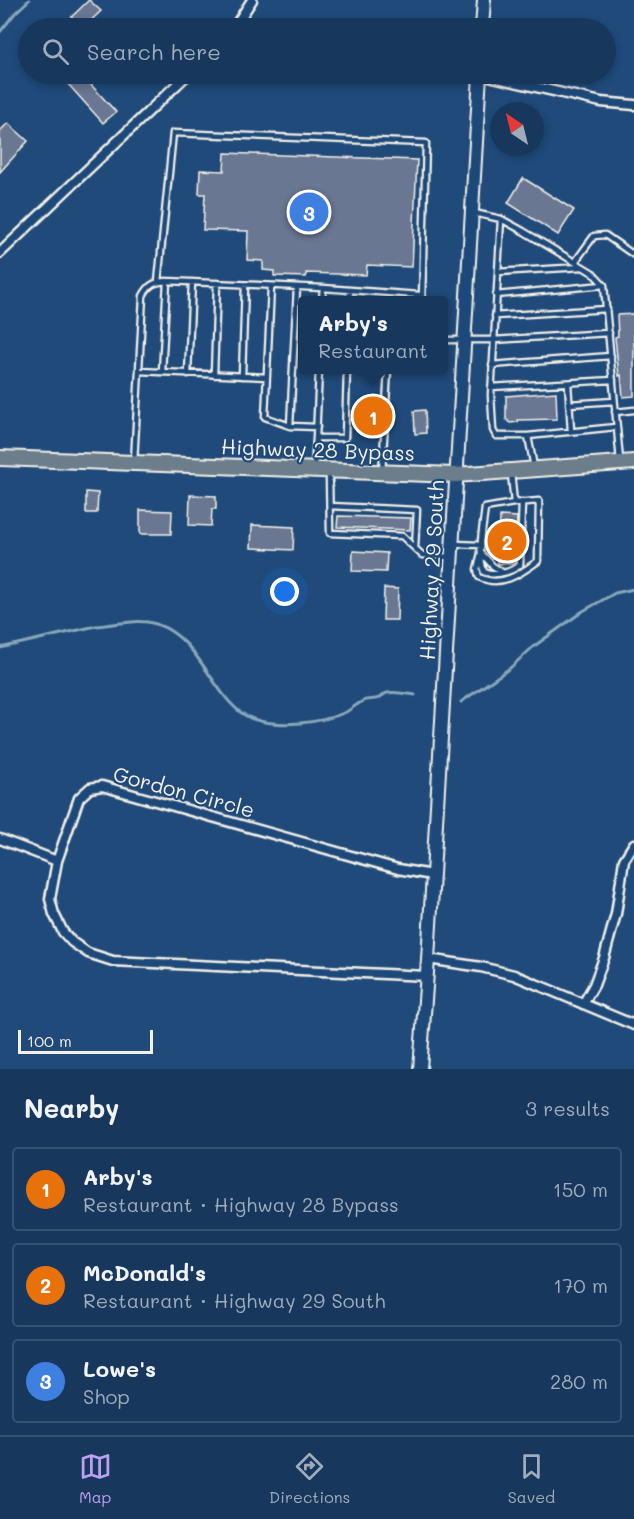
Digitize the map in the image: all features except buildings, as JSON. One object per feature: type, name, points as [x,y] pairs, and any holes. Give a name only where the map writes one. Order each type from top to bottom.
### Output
[{"type":"highway","name":"Highway 28 Bypass","points":[[0,459],[455,475],[627,463]]},
{"type":"main road","points":[[483,18],[484,0]]},
{"type":"main road","name":"Highway 29 South","points":[[420,1069],[479,84]]},
{"type":"street","points":[[240,18],[252,0]]},
{"type":"street","points":[[0,254],[178,84]]},
{"type":"street","points":[[523,84],[601,102],[634,105]]},
{"type":"street","name":"Gordon Circle","points":[[427,976],[100,958],[87,953],[63,932],[50,899],[57,861],[79,798],[90,788],[102,786],[398,869],[432,875]]},
{"type":"street","points":[[0,839],[57,861]]},
{"type":"street","points":[[583,1004],[594,985],[604,958],[616,914],[624,860],[634,844]]},
{"type":"street","points":[[428,959],[481,967],[514,975],[634,1025]]},
{"type":"lane","points":[[158,282],[173,133],[426,143],[422,296]]},
{"type":"lane","points":[[471,213],[501,219],[593,273],[604,285],[608,309],[616,426],[627,463]]},
{"type":"lane","points":[[501,219],[491,387],[493,430],[496,436],[528,436],[616,426]]},
{"type":"lane","points":[[574,262],[594,236],[605,235],[634,255]]},
{"type":"lane","points":[[498,272],[583,267]]},
{"type":"lane","points":[[162,372],[167,281]]},
{"type":"lane","points":[[134,464],[143,296],[147,288],[158,282],[167,281],[323,288],[420,296]]},
{"type":"lane","points":[[188,374],[192,282]]},
{"type":"lane","points":[[214,375],[217,283]]},
{"type":"lane","points":[[242,376],[245,285]]},
{"type":"lane","points":[[496,295],[604,285]]},
{"type":"lane","points":[[272,286],[265,417],[290,426],[317,427]]},
{"type":"lane","points":[[290,426],[297,287]]},
{"type":"lane","points":[[322,296],[323,288]]},
{"type":"lane","points":[[349,296],[350,290]]},
{"type":"lane","points":[[495,316],[608,309]]},
{"type":"lane","points":[[448,340],[494,340],[609,333]]},
{"type":"lane","points":[[492,366],[611,356]]},
{"type":"lane","points":[[139,371],[267,377]]},
{"type":"lane","points":[[314,470],[319,374]]},
{"type":"lane","points":[[316,438],[345,438],[347,374]]},
{"type":"lane","points":[[382,473],[388,374]]},
{"type":"lane","points":[[491,387],[613,380]]},
{"type":"lane","points":[[568,383],[571,431]]},
{"type":"lane","points":[[569,404],[614,401]]},
{"type":"lane","points":[[615,412],[634,410]]},
{"type":"lane","points":[[528,436],[535,471]]},
{"type":"lane","points":[[329,471],[330,533],[402,536],[422,555],[481,545]]},
{"type":"lane","points":[[511,472],[514,502]]},
{"type":"lane","points":[[481,553],[477,569],[479,577],[489,582],[514,578],[538,561],[539,501],[514,502],[485,508],[481,565],[484,572],[489,574],[514,570],[520,565],[522,502]]},
{"type":"lane","points":[[330,506],[417,510],[415,548]]},
{"type":"lane","points":[[481,553],[502,572]]},
{"type":"waterway","points":[[0,32],[29,0]]},
{"type":"waterway","points":[[461,702],[510,668],[533,647],[583,611],[615,593],[634,589]]},
{"type":"waterway","points":[[0,648],[96,626],[134,622],[156,624],[172,632],[186,643],[228,700],[240,712],[263,722],[288,724],[325,719],[346,712],[363,701],[377,699],[387,693],[415,695]]},
{"type":"place","name":"Lowe's","points":[[309,212]]},
{"type":"place","name":"Arby's","points":[[373,416]]},
{"type":"place","name":"McDonald's","points":[[507,541]]}]
